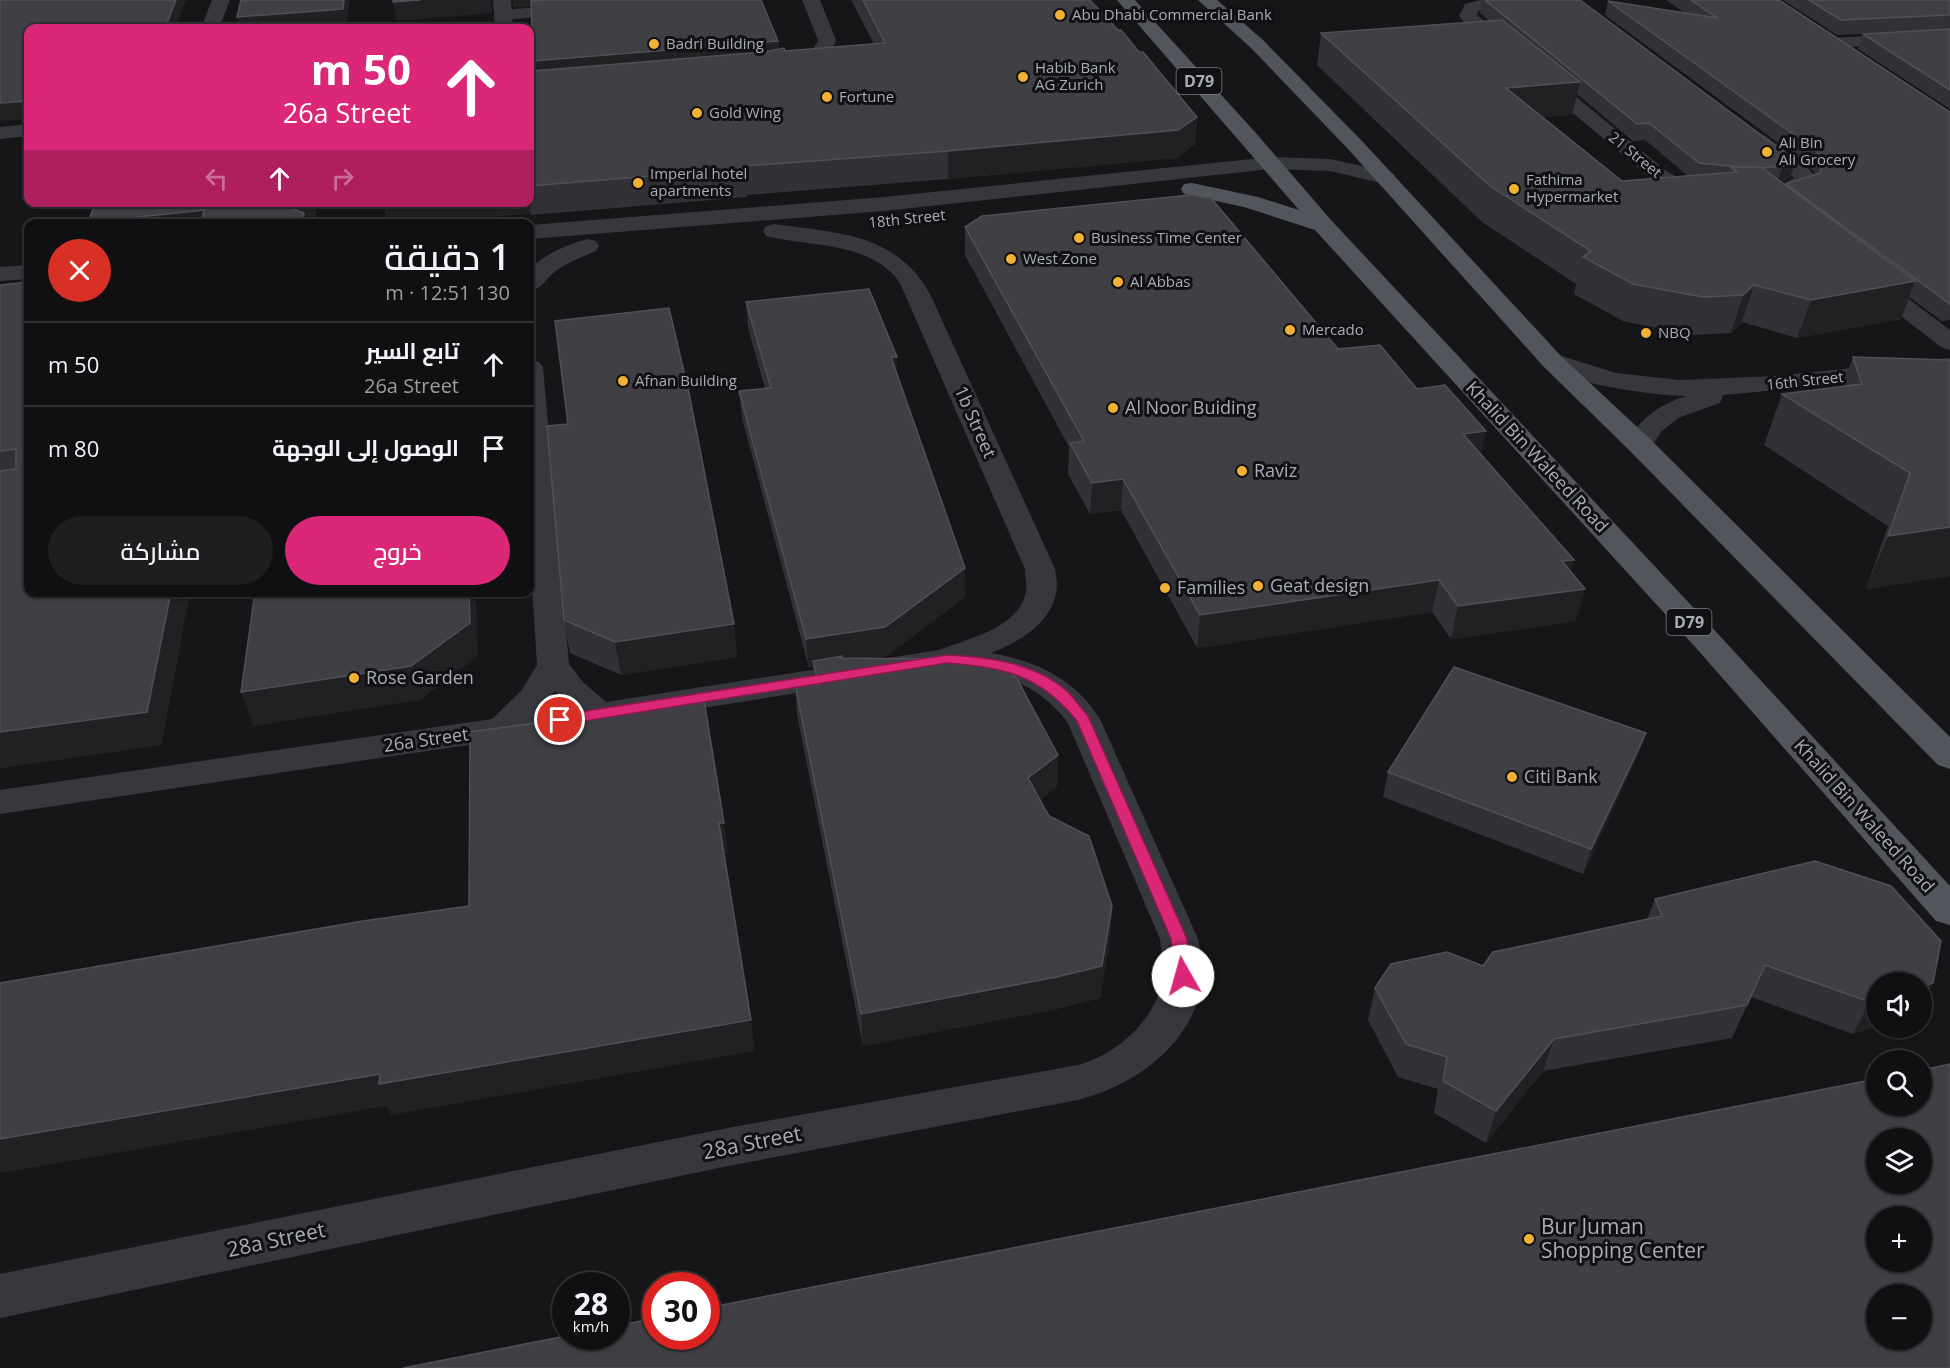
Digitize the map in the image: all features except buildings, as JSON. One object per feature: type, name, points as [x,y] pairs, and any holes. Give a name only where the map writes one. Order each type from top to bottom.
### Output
[{"type":"main road","name":"Khalid Bin Waleed Road","points":[[1126,0],[1323,225],[1708,642],[1950,911]]},
{"type":"main road","points":[[1207,0],[1257,44],[1355,146],[1552,361],[1639,444],[1950,757]]},
{"type":"main road","points":[[1192,189],[1250,201],[1323,225]]},
{"type":"street","points":[[212,24],[221,0]]},
{"type":"street","points":[[767,70],[805,62],[823,51],[826,40],[811,0]]},
{"type":"street","points":[[1504,1],[1526,0]]},
{"type":"street","name":"21 Street","points":[[1504,1],[1475,6],[1468,12],[1472,20],[1658,174],[1684,188],[1722,195]]},
{"type":"street","points":[[503,15],[597,8]]},
{"type":"street","points":[[1814,31],[1862,63]]},
{"type":"street","points":[[1832,44],[1950,36]]},
{"type":"street","points":[[1743,128],[1805,177],[1804,183],[1797,188],[1750,194],[1783,215]]},
{"type":"street","points":[[0,133],[24,130]]},
{"type":"street","points":[[1330,165],[1341,159],[1355,146]]},
{"type":"street","points":[[1277,170],[1330,165],[1385,178]]},
{"type":"street","name":"18th Street","points":[[534,251],[774,231],[1192,189],[1277,170]]},
{"type":"street","name":"18th Street","points":[[534,232],[1277,170]]},
{"type":"street","name":"1b Street","points":[[774,231],[834,241],[870,250],[906,273],[920,298],[1040,570],[1041,593],[1031,613],[1012,630],[947,659]]},
{"type":"street","points":[[534,279],[542,270],[554,262],[588,246]]},
{"type":"street","points":[[1848,264],[1950,342]]},
{"type":"street","points":[[0,274],[24,272]]},
{"type":"street","points":[[0,294],[24,292]]},
{"type":"street","name":"16th Street","points":[[1552,361],[1595,377],[1645,387],[1732,389],[1950,366]]},
{"type":"street","name":"16th Street","points":[[1639,444],[1652,424],[1674,409],[1732,389]]},
{"type":"street","points":[[534,455],[553,665],[571,690],[599,714]]},
{"type":"street","name":"26a Street","points":[[0,801],[502,729],[947,659],[980,661],[1012,668],[1041,680],[1064,697],[1083,719]]},
{"type":"street","points":[[502,729],[534,698],[553,665]]},
{"type":"street","name":"28a Street","points":[[0,1296],[733,1146],[1052,1088],[1091,1079],[1126,1062],[1154,1039],[1173,1012],[1183,976],[1179,939],[1083,719]]},
{"type":"place","name":"Abu Dhabi Commercial Bank","points":[[1060,15]]},
{"type":"place","name":"Badri Building","points":[[654,44]]},
{"type":"place","name":"Habib Bank AG Zurich","points":[[1023,77]]},
{"type":"place","name":"Fortune","points":[[827,97]]},
{"type":"place","name":"Gold Wing","points":[[697,113]]},
{"type":"place","name":"Ali Bin Ali Grocery","points":[[1767,152]]},
{"type":"place","name":"Imperial hotel apartments","points":[[638,183]]},
{"type":"place","name":"Fathima Hypermarket","points":[[1514,189]]},
{"type":"place","name":"Business Time Center","points":[[1079,238]]},
{"type":"place","name":"West Zone","points":[[1011,259]]},
{"type":"place","name":"Al Abbas","points":[[1118,282]]},
{"type":"place","name":"Mercado","points":[[1290,330]]},
{"type":"place","name":"NBQ","points":[[1646,333]]},
{"type":"place","name":"Afnan Building","points":[[623,381]]},
{"type":"place","name":"Al Noor Buiding","points":[[1113,408]]},
{"type":"place","name":"Raviz","points":[[1242,471]]},
{"type":"place","name":"Geat design","points":[[1258,586]]},
{"type":"place","name":"Families","points":[[1165,588]]},
{"type":"place","name":"Rose Garden","points":[[354,678]]},
{"type":"place","name":"Citi Bank","points":[[1512,777]]},
{"type":"place","name":"Bur Juman Shopping Center","points":[[1529,1239]]},
{"type":"route","points":[[560,720],[947,659],[980,661],[1012,668],[1041,680],[1064,697],[1083,719],[1179,939],[1183,976]]}]
